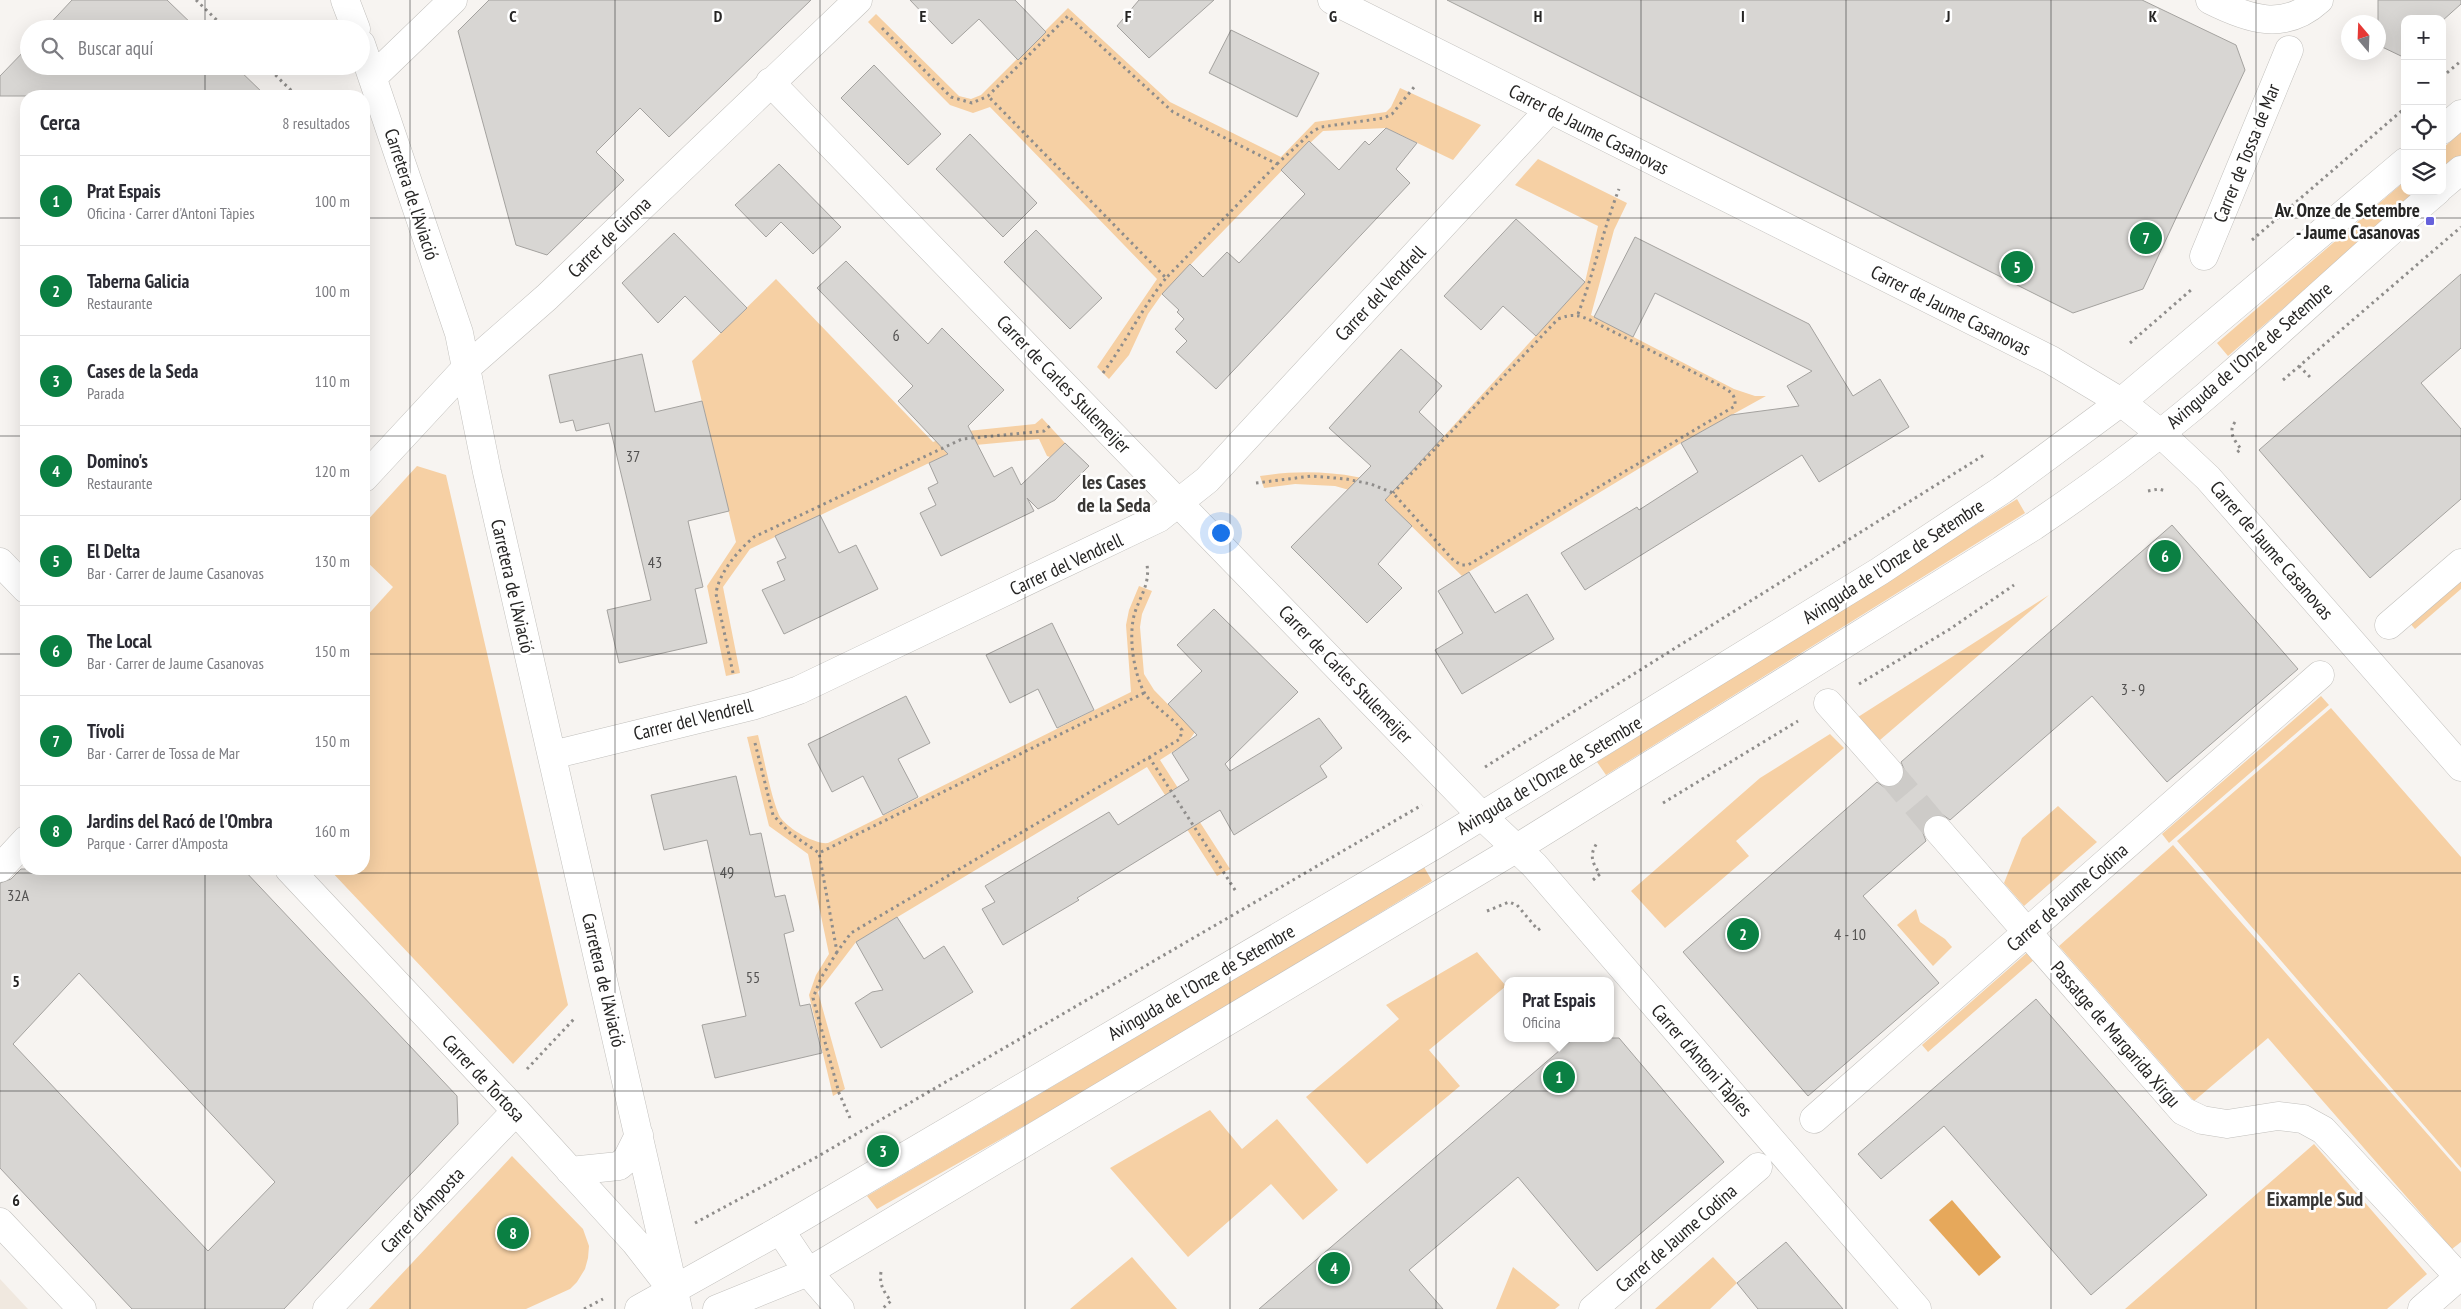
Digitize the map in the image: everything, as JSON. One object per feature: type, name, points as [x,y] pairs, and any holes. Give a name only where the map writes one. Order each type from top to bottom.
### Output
[{"type":"street","points":[[345,0],[353,20]]},
{"type":"street","points":[[373,77],[454,0]]},
{"type":"street","name":"Carrer de Girona","points":[[370,472],[466,368],[548,296],[858,0]]},
{"type":"street","name":"Carrer de Jaume Casanovas","points":[[1332,0],[2051,360],[2121,402],[2160,432],[2208,478],[2461,766]]},
{"type":"street","points":[[2210,0],[2238,14],[2262,21],[2282,19],[2308,9],[2320,0]]},
{"type":"street","name":"Carrer de Tossa de Mar","points":[[2204,256],[2289,50]]},
{"type":"street","name":"Carretera de l'Aviació","points":[[370,69],[459,333],[487,472],[640,1135],[676,1300]]},
{"type":"street","name":"Carrer de Carles Stulemeijer","points":[[770,82],[1482,816]]},
{"type":"street","name":"Carrer del Vendrell","points":[[552,754],[752,706],[799,690],[1159,518],[1207,480],[1550,109]]},
{"type":"street","points":[[2446,127],[2461,114]]},
{"type":"street","name":"Avinguda de l'Onze de Setembre","points":[[639,1309],[676,1300],[780,1230],[1482,816],[1880,571],[2002,490],[2121,402],[2401,165]]},
{"type":"street","points":[[2446,183],[2461,170]]},
{"type":"street","name":"Avinguda de l'Onze de Setembre","points":[[717,1309],[808,1272],[1517,848],[2034,526],[2071,501],[2229,376],[2348,267],[2431,195]]},
{"type":"street","points":[[0,562],[20,583]]},
{"type":"street","points":[[2389,625],[2461,563]]},
{"type":"street","name":"Carrer de Jaume Codina","points":[[1814,1119],[2320,675]]},
{"type":"street","points":[[1828,703],[1889,772]]},
{"type":"street","name":"Carrer d'Antoni Tàpies","points":[[1482,816],[1517,848],[1568,904],[1917,1309]]},
{"type":"street","name":"Passatge de Margarida Xirgu","points":[[1938,830],[2183,1110],[2202,1120],[2227,1124],[2278,1116],[2303,1119],[2323,1130],[2460,1277]]},
{"type":"street","points":[[0,868],[20,846]]},
{"type":"street","name":"Carrer de Tortosa","points":[[295,875],[516,1111],[635,1242],[676,1300]]},
{"type":"street","name":"Carrer d'Amposta","points":[[327,1309],[516,1111]]},
{"type":"street","points":[[570,1170],[619,1166],[626,1159],[640,1135]]},
{"type":"street","name":"Carrer de Jaume Codina","points":[[1593,1309],[1758,1167]]},
{"type":"street","points":[[0,1222],[82,1309]]},
{"type":"street","points":[[780,1230],[808,1272],[840,1309]]},
{"type":"street","points":[[2422,1309],[2460,1277]]},
{"type":"path","points":[[196,0],[217,20]]},
{"type":"path","points":[[879,25],[951,97],[972,103],[988,96],[1068,16],[1173,112],[1277,164]]},
{"type":"path","points":[[2446,74],[2461,61]]},
{"type":"path","points":[[275,75],[291,90]]},
{"type":"path","points":[[1099,377],[1120,349],[1150,298],[1166,278],[1277,164],[1313,131],[1320,127],[1384,118],[1392,114],[1415,86]]},
{"type":"path","points":[[988,96],[1166,278]]},
{"type":"path","points":[[2251,240],[2401,111]]},
{"type":"path","points":[[1578,314],[1594,272],[1610,210],[1619,189]]},
{"type":"path","points":[[2281,382],[2461,227]]},
{"type":"path","points":[[2128,345],[2192,290]]},
{"type":"path","points":[[1262,481],[1312,476],[1346,479],[1371,484],[1393,494],[1454,561],[1462,565],[1468,565],[1735,406],[1733,393],[1578,314],[1558,319],[1393,494]]},
{"type":"path","points":[[2228,460],[2241,448],[2232,434],[2232,427],[2237,419]]},
{"type":"path","points":[[735,681],[716,594],[717,586],[745,544],[763,533],[962,438],[1034,432],[1044,430],[1054,422]]},
{"type":"path","points":[[705,1218],[884,1118],[1454,786],[1988,452]]},
{"type":"path","points":[[2146,492],[2160,489],[2172,496]]},
{"type":"path","points":[[850,1118],[839,1093],[813,998],[821,978],[851,933],[1180,739],[1182,730],[1144,693],[1135,664],[1132,626],[1148,579],[1144,557]]},
{"type":"path","points":[[819,853],[1144,693]]},
{"type":"path","points":[[753,736],[773,815],[790,833],[819,853],[838,952]]},
{"type":"path","points":[[1150,757],[1237,893]]},
{"type":"path","points":[[1595,868],[1592,852],[1597,843],[1604,838]]},
{"type":"path","points":[[1488,910],[1509,902],[1517,905],[1531,923]]},
{"type":"path","points":[[521,1074],[578,1015]]},
{"type":"path","points":[[882,1309],[891,1301],[883,1290],[880,1281],[884,1267]]},
{"type":"shaded area","points":[[1068,8],[1170,102],[1281,157],[1315,122],[1386,112],[1391,107],[1400,88],[1481,125],[1453,160],[1386,128],[1323,131],[1296,156],[1162,294],[1148,314],[1129,355],[1109,379],[1097,367],[1157,279],[990,107],[973,113],[950,105],[868,22],[876,14],[959,96],[971,99],[981,95]]},
{"type":"shaded area","points":[[2461,132],[2461,155],[2446,168],[2446,150],[2446,145]]},
{"type":"shaded area","points":[[1538,159],[1627,203],[1614,230],[1591,315],[1734,389],[1755,396],[1766,396],[1681,443],[1462,576],[1385,500],[1335,486],[1295,484],[1264,488],[1260,476],[1285,473],[1345,475],[1394,487],[1399,485],[1585,282],[1598,226],[1515,185]]},
{"type":"shaded area","points":[[2401,184],[2401,195],[2414,195],[2228,356],[2217,343]]},
{"type":"shaded area","points":[[776,279],[933,442],[958,432],[1035,424],[1042,418],[1065,443],[1050,457],[1047,456],[1039,439],[965,446],[750,549],[723,587],[740,673],[726,676],[707,586],[736,542],[692,361]]},
{"type":"shaded area","points":[[417,466],[446,475],[568,1005],[513,1064],[335,875],[370,875],[370,612],[393,587],[370,565],[370,517]]},
{"type":"shaded area","points":[[2017,499],[2025,513],[1606,775],[1597,762]]},
{"type":"shaded area","points":[[2461,575],[2461,589],[2415,629],[2408,621]]},
{"type":"shaded area","points":[[1139,586],[1152,591],[1142,614],[1140,627],[1144,674],[1154,690],[1195,732],[1188,742],[1160,760],[1230,869],[1217,876],[1147,767],[856,942],[818,992],[845,1089],[833,1096],[809,995],[816,975],[829,954],[808,854],[769,826],[747,737],[758,735],[772,796],[782,820],[808,838],[828,843],[1131,692],[1126,625],[1129,610]]},
{"type":"shaded area","points":[[2049,595],[1880,740],[1858,717]]},
{"type":"shaded area","points":[[2321,696],[2329,705],[2169,843],[2162,834]]},
{"type":"shaded area","points":[[2331,708],[2461,857],[2461,1168],[2177,841]]},
{"type":"shaded area","points":[[1830,734],[1844,748],[1736,841],[1749,856],[1665,928],[1631,891],[1760,778]]},
{"type":"shaded area","points":[[2058,806],[2097,842],[2024,906],[2004,883],[2022,838]]},
{"type":"shaded area","points":[[2173,845],[2461,1172],[2461,1242],[2452,1249],[2268,1038],[2194,1101],[2059,946]]},
{"type":"shaded area","points":[[1424,867],[1432,881],[1127,1068],[877,1209],[867,1196]]},
{"type":"shaded area","points":[[1916,909],[1920,922],[1945,939],[1952,947],[1933,966],[1897,925]]},
{"type":"shaded area","points":[[2029,951],[2036,958],[1928,1052],[1922,1045]]},
{"type":"shaded area","points":[[1477,952],[1504,984],[1504,988],[1429,1050],[1460,1086],[1367,1164],[1306,1097],[1399,1019],[1386,1005]]},
{"type":"shaded area","points":[[1210,1110],[1242,1149],[1277,1119],[1338,1190],[1303,1220],[1271,1184],[1188,1257],[1110,1168]]},
{"type":"shaded area","points":[[2314,1144],[2427,1274],[2387,1309],[2125,1309]]},
{"type":"shaded area","points":[[512,1156],[583,1229],[589,1246],[588,1258],[585,1269],[577,1282],[570,1289],[526,1309],[369,1309]]},
{"type":"shaded area","points":[[1952,1200],[2001,1257],[1979,1276],[1929,1220]]},
{"type":"shaded area","points":[[1132,1257],[1177,1309],[1070,1309]]},
{"type":"shaded area","points":[[1713,1257],[1737,1283],[1710,1309],[1655,1309]]},
{"type":"shaded area","points":[[1513,1267],[1560,1305],[1555,1309],[1496,1309]]},
{"type":"shaded area","points":[[0,1279],[28,1309],[0,1309]]},
{"type":"building","points":[[72,0],[167,0],[188,20],[53,20]]},
{"type":"building","points":[[489,0],[811,0],[669,137],[640,108],[596,152],[624,180],[547,255],[516,245],[458,31]]},
{"type":"building","points":[[910,0],[1015,0],[1046,32],[1018,60],[979,19],[952,44]]},
{"type":"building","points":[[1139,0],[1214,0],[1149,58],[1117,26]]},
{"type":"building","points":[[1447,0],[2142,0],[2236,45],[2245,70],[2143,289],[2073,313]]},
{"type":"building","points":[[2378,0],[2461,0],[2461,4],[2446,17],[2446,15],[2401,15],[2401,56],[2386,49],[2386,15],[2378,15]]},
{"type":"building","points":[[1231,30],[1319,73],[1297,117],[1209,73]]},
{"type":"building","points":[[20,55],[20,75],[244,75],[260,90],[20,90],[20,96],[0,96],[0,76]]},
{"type":"building","points":[[874,65],[941,134],[908,165],[841,98]]},
{"type":"building","points":[[1386,128],[1417,143],[1396,169],[1410,183],[1216,389],[1176,352],[1187,341],[1175,329],[1184,319],[1177,312],[1179,310],[1162,294],[1190,264],[1203,277],[1227,252],[1239,263],[1305,194],[1281,170],[1309,141],[1339,170],[1365,141],[1369,145]]},
{"type":"building","points":[[970,134],[1037,203],[1003,237],[936,169]]},
{"type":"building","points":[[779,164],[841,227],[813,254],[781,222],[766,237],[735,205]]},
{"type":"building","points":[[1516,219],[1585,282],[1536,336],[1503,306],[1481,330],[1444,296]]},
{"type":"building","points":[[1036,230],[1102,298],[1070,329],[1004,262]]},
{"type":"building","points":[[674,233],[747,308],[721,333],[685,296],[658,323],[622,283]]},
{"type":"building","points":[[1635,237],[1809,324],[1853,396],[1880,379],[1909,427],[1819,482],[1802,455],[1585,590],[1561,553],[1637,507],[1639,510],[1698,472],[1681,443],[1731,415],[1799,406],[1787,386],[1812,371],[1655,293],[1633,337],[1594,317]]},
{"type":"building","points":[[846,261],[928,344],[942,328],[1004,390],[968,426],[994,477],[1012,467],[1021,485],[1065,443],[1089,466],[1055,500],[1038,509],[1027,498],[1034,511],[941,556],[920,513],[936,505],[928,488],[938,483],[929,463],[948,454],[898,401],[913,386],[817,288]]},
{"type":"building","points":[[2461,274],[2461,348],[2421,383],[2461,429],[2461,499],[2370,578],[2259,450]]},
{"type":"building","points":[[1401,349],[1442,386],[1419,412],[1444,436],[1385,500],[1412,526],[1378,564],[1402,588],[1367,623],[1291,547],[1371,466],[1329,428]]},
{"type":"building","points":[[642,354],[655,412],[702,401],[729,511],[688,521],[703,587],[695,589],[707,643],[619,663],[607,610],[651,600],[609,423],[576,431],[573,420],[560,423],[549,375]]},
{"type":"building","points":[[820,515],[839,553],[856,545],[878,589],[784,634],[762,590],[785,580],[777,562],[786,558],[775,536]]},
{"type":"building","points":[[2172,525],[2298,669],[2167,782],[2092,696],[1950,820],[1943,815],[1935,815],[1928,818],[1923,825],[1926,841],[1863,896],[1939,983],[1808,1096],[1683,952],[1877,782],[1884,787],[1892,787],[1900,783],[1904,776],[1901,762]]},
{"type":"building","points":[[1469,572],[1495,613],[1527,594],[1554,639],[1462,694],[1435,650],[1463,633],[1438,591]]},
{"type":"building","points":[[1214,609],[1298,692],[1225,764],[1230,771],[1319,718],[1342,748],[1320,766],[1327,777],[1234,835],[1220,810],[1077,898],[1079,900],[1003,945],[982,909],[995,902],[985,886],[1109,812],[1118,825],[1189,780],[1172,753],[1197,735],[1168,704],[1202,671],[1177,645]]},
{"type":"building","points":[[1052,623],[1094,710],[1057,728],[1038,689],[1010,703],[986,655]]},
{"type":"building","points":[[906,696],[930,743],[898,759],[918,797],[883,815],[863,776],[832,792],[808,744]]},
{"type":"building","points":[[736,776],[750,835],[761,833],[775,897],[785,895],[794,931],[784,934],[800,1006],[810,1004],[822,1053],[715,1078],[702,1025],[746,1016],[707,840],[664,850],[651,795]]},
{"type":"building","points":[[20,870],[20,875],[249,875],[457,1096],[458,1124],[284,1309],[132,1309],[0,1168],[0,883],[11,879]],"holes":[[[79,973],[275,1182],[208,1251],[13,1044]]]},
{"type":"building","points":[[897,917],[924,959],[944,946],[973,992],[881,1048],[855,1003],[872,992],[883,990],[856,942]]},
{"type":"building","points":[[2036,999],[2207,1195],[2091,1295],[1944,1126],[1881,1179],[1858,1154]]},
{"type":"building","points":[[1614,1038],[1619,1038],[1724,1162],[1597,1271],[1518,1177],[1409,1270],[1443,1309],[1259,1309],[1569,1042],[1614,1042]]},
{"type":"building","points":[[1786,1242],[1843,1309],[1758,1309],[1737,1283]]},
{"type":"tunnel","points":[[1889,772],[1938,830]]},
{"type":"place","name":"Av. Onze de Setembre - Jaume Casanovas","points":[[2430,221]]},
{"type":"place","name":"Tívoli","points":[[2146,238]]},
{"type":"place","name":"El Delta","points":[[2017,267]]},
{"type":"place","name":"The Local","points":[[2165,556]]},
{"type":"place","name":"Taberna Galicia","points":[[1743,934]]},
{"type":"place","name":"Prat Espais","points":[[1559,1077]]},
{"type":"place","name":"Cases de la Seda","points":[[883,1151]]},
{"type":"place","name":"Jardins del Racó de l'Ombra","points":[[513,1233]]},
{"type":"place","name":"Domino's","points":[[1334,1268]]},
{"type":"district","name":"les Cases de la Seda","points":[[1114,494]]},
{"type":"district","name":"Eixample Sud","points":[[2315,1199]]}]
